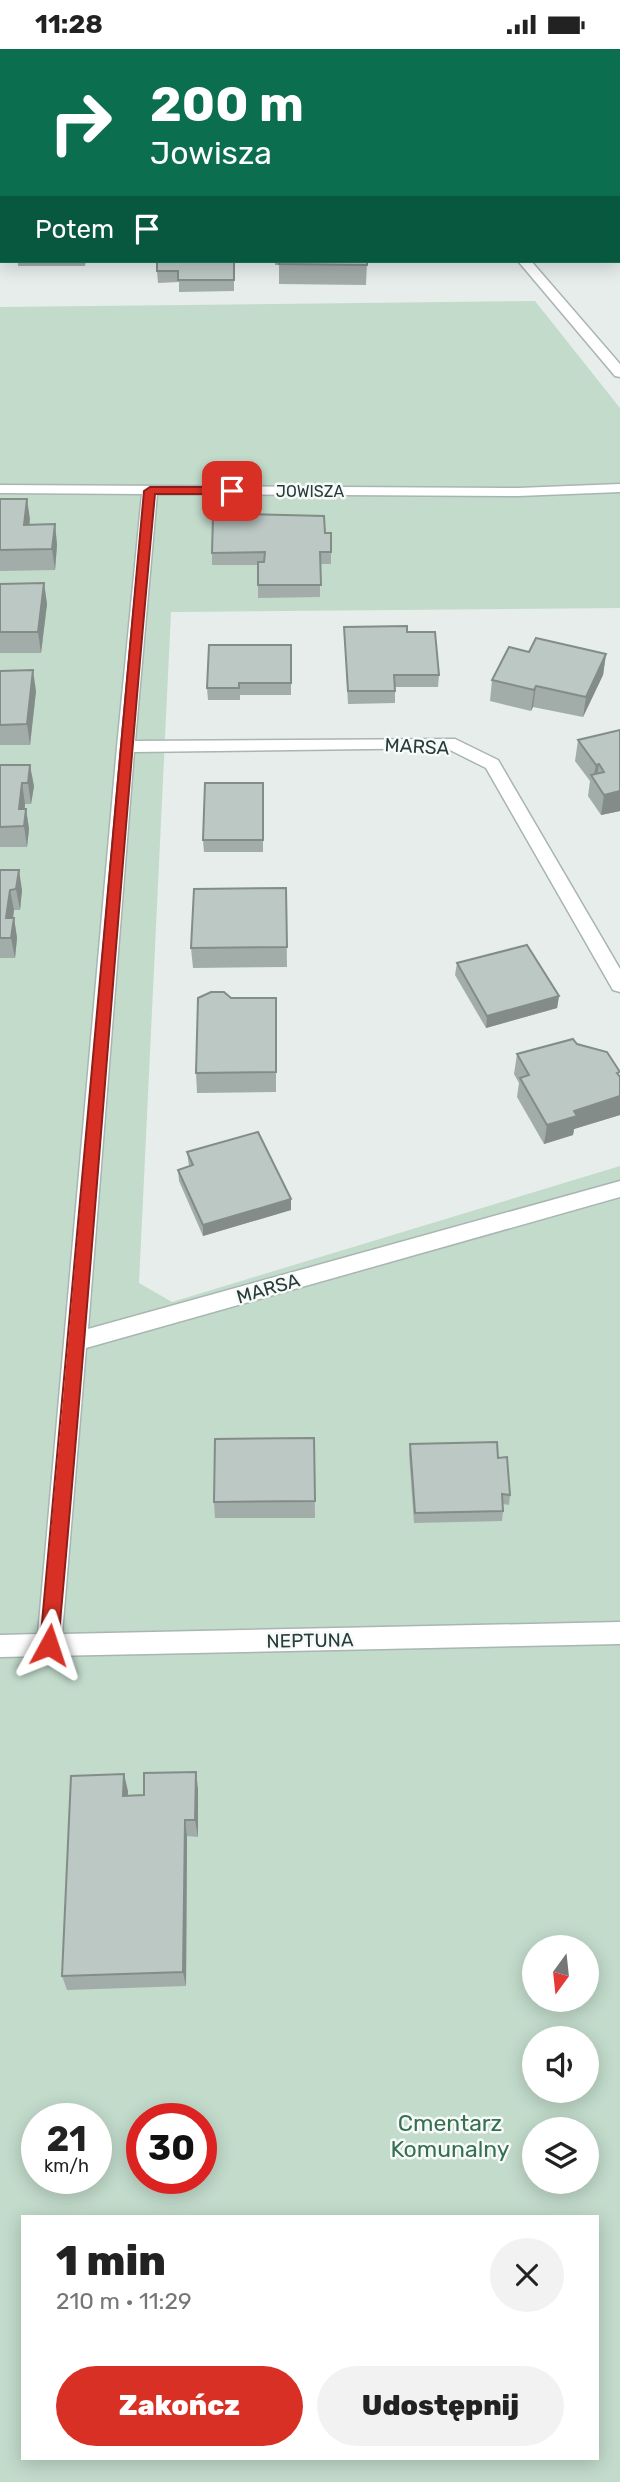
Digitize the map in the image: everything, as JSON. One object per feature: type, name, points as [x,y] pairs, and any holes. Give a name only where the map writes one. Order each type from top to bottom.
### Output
[{"type":"street","points":[[526,263],[620,373]]},
{"type":"street","name":"JOWISZA","points":[[0,489],[518,492],[620,488]]},
{"type":"street","points":[[49,1645],[78,1341],[125,747],[150,491]]},
{"type":"street","name":"MARSA","points":[[125,747],[449,743],[492,764],[620,985]]},
{"type":"street","name":"MARSA","points":[[78,1341],[620,1189]]},
{"type":"street","name":"NEPTUNA","points":[[0,1646],[620,1633]]},
{"type":"green space","name":"Cmentarz Komunalny","points":[[535,301],[620,408],[620,608],[171,612],[139,1283],[172,1302],[620,1166],[620,2482],[0,2482],[0,307]]},
{"type":"building","points":[[157,263],[234,263],[234,280],[178,280],[178,271],[157,271]]},
{"type":"building","points":[[367,263],[367,265],[279,264]]},
{"type":"building","points":[[0,499],[27,499],[24,525],[55,524],[52,549],[0,550]]},
{"type":"building","points":[[242,514],[324,516],[325,533],[331,533],[331,552],[320,552],[321,585],[258,585],[258,562],[264,562],[265,552],[212,553],[213,517],[242,517]]},
{"type":"building","points":[[44,583],[38,632],[0,632],[0,584]]},
{"type":"building","points":[[407,626],[407,632],[435,632],[439,675],[394,675],[395,691],[348,691],[344,627]]},
{"type":"building","points":[[536,638],[606,654],[586,697],[536,686],[534,690],[492,680],[509,647],[529,652]]},
{"type":"building","points":[[209,645],[291,645],[291,683],[239,683],[239,688],[207,688]]},
{"type":"building","points":[[33,670],[27,724],[0,725],[0,671]]},
{"type":"building","points":[[620,730],[620,791],[604,795],[591,775],[604,772],[578,740]]},
{"type":"building","points":[[0,765],[30,765],[28,783],[22,783],[19,809],[26,809],[24,826],[0,827]]},
{"type":"building","points":[[205,783],[263,783],[263,840],[203,840]]},
{"type":"building","points":[[0,870],[19,870],[16,889],[10,890],[6,918],[14,918],[11,938],[0,938]]},
{"type":"building","points":[[286,888],[287,947],[191,948],[194,889]]},
{"type":"building","points":[[527,945],[559,996],[487,1016],[457,963]]},
{"type":"building","points":[[211,992],[224,992],[231,998],[276,998],[276,1072],[196,1073],[198,998]]},
{"type":"building","points":[[573,1039],[577,1044],[607,1052],[620,1072],[617,1073],[620,1077],[620,1096],[574,1111],[577,1116],[547,1125],[520,1078],[529,1075],[517,1054]]},
{"type":"building","points":[[258,1132],[291,1199],[203,1225],[178,1170],[193,1165],[187,1152]]},
{"type":"building","points":[[314,1438],[315,1501],[214,1502],[215,1439]]},
{"type":"building","points":[[497,1442],[498,1458],[507,1457],[510,1495],[502,1494],[503,1511],[415,1513],[410,1444]]},
{"type":"building","points":[[196,1772],[195,1820],[185,1820],[183,1972],[62,1976],[71,1776],[124,1774],[123,1796],[144,1795],[144,1773]]},
{"type":"route","points":[[49,1645],[78,1341],[125,747],[150,491],[232,491]]}]
